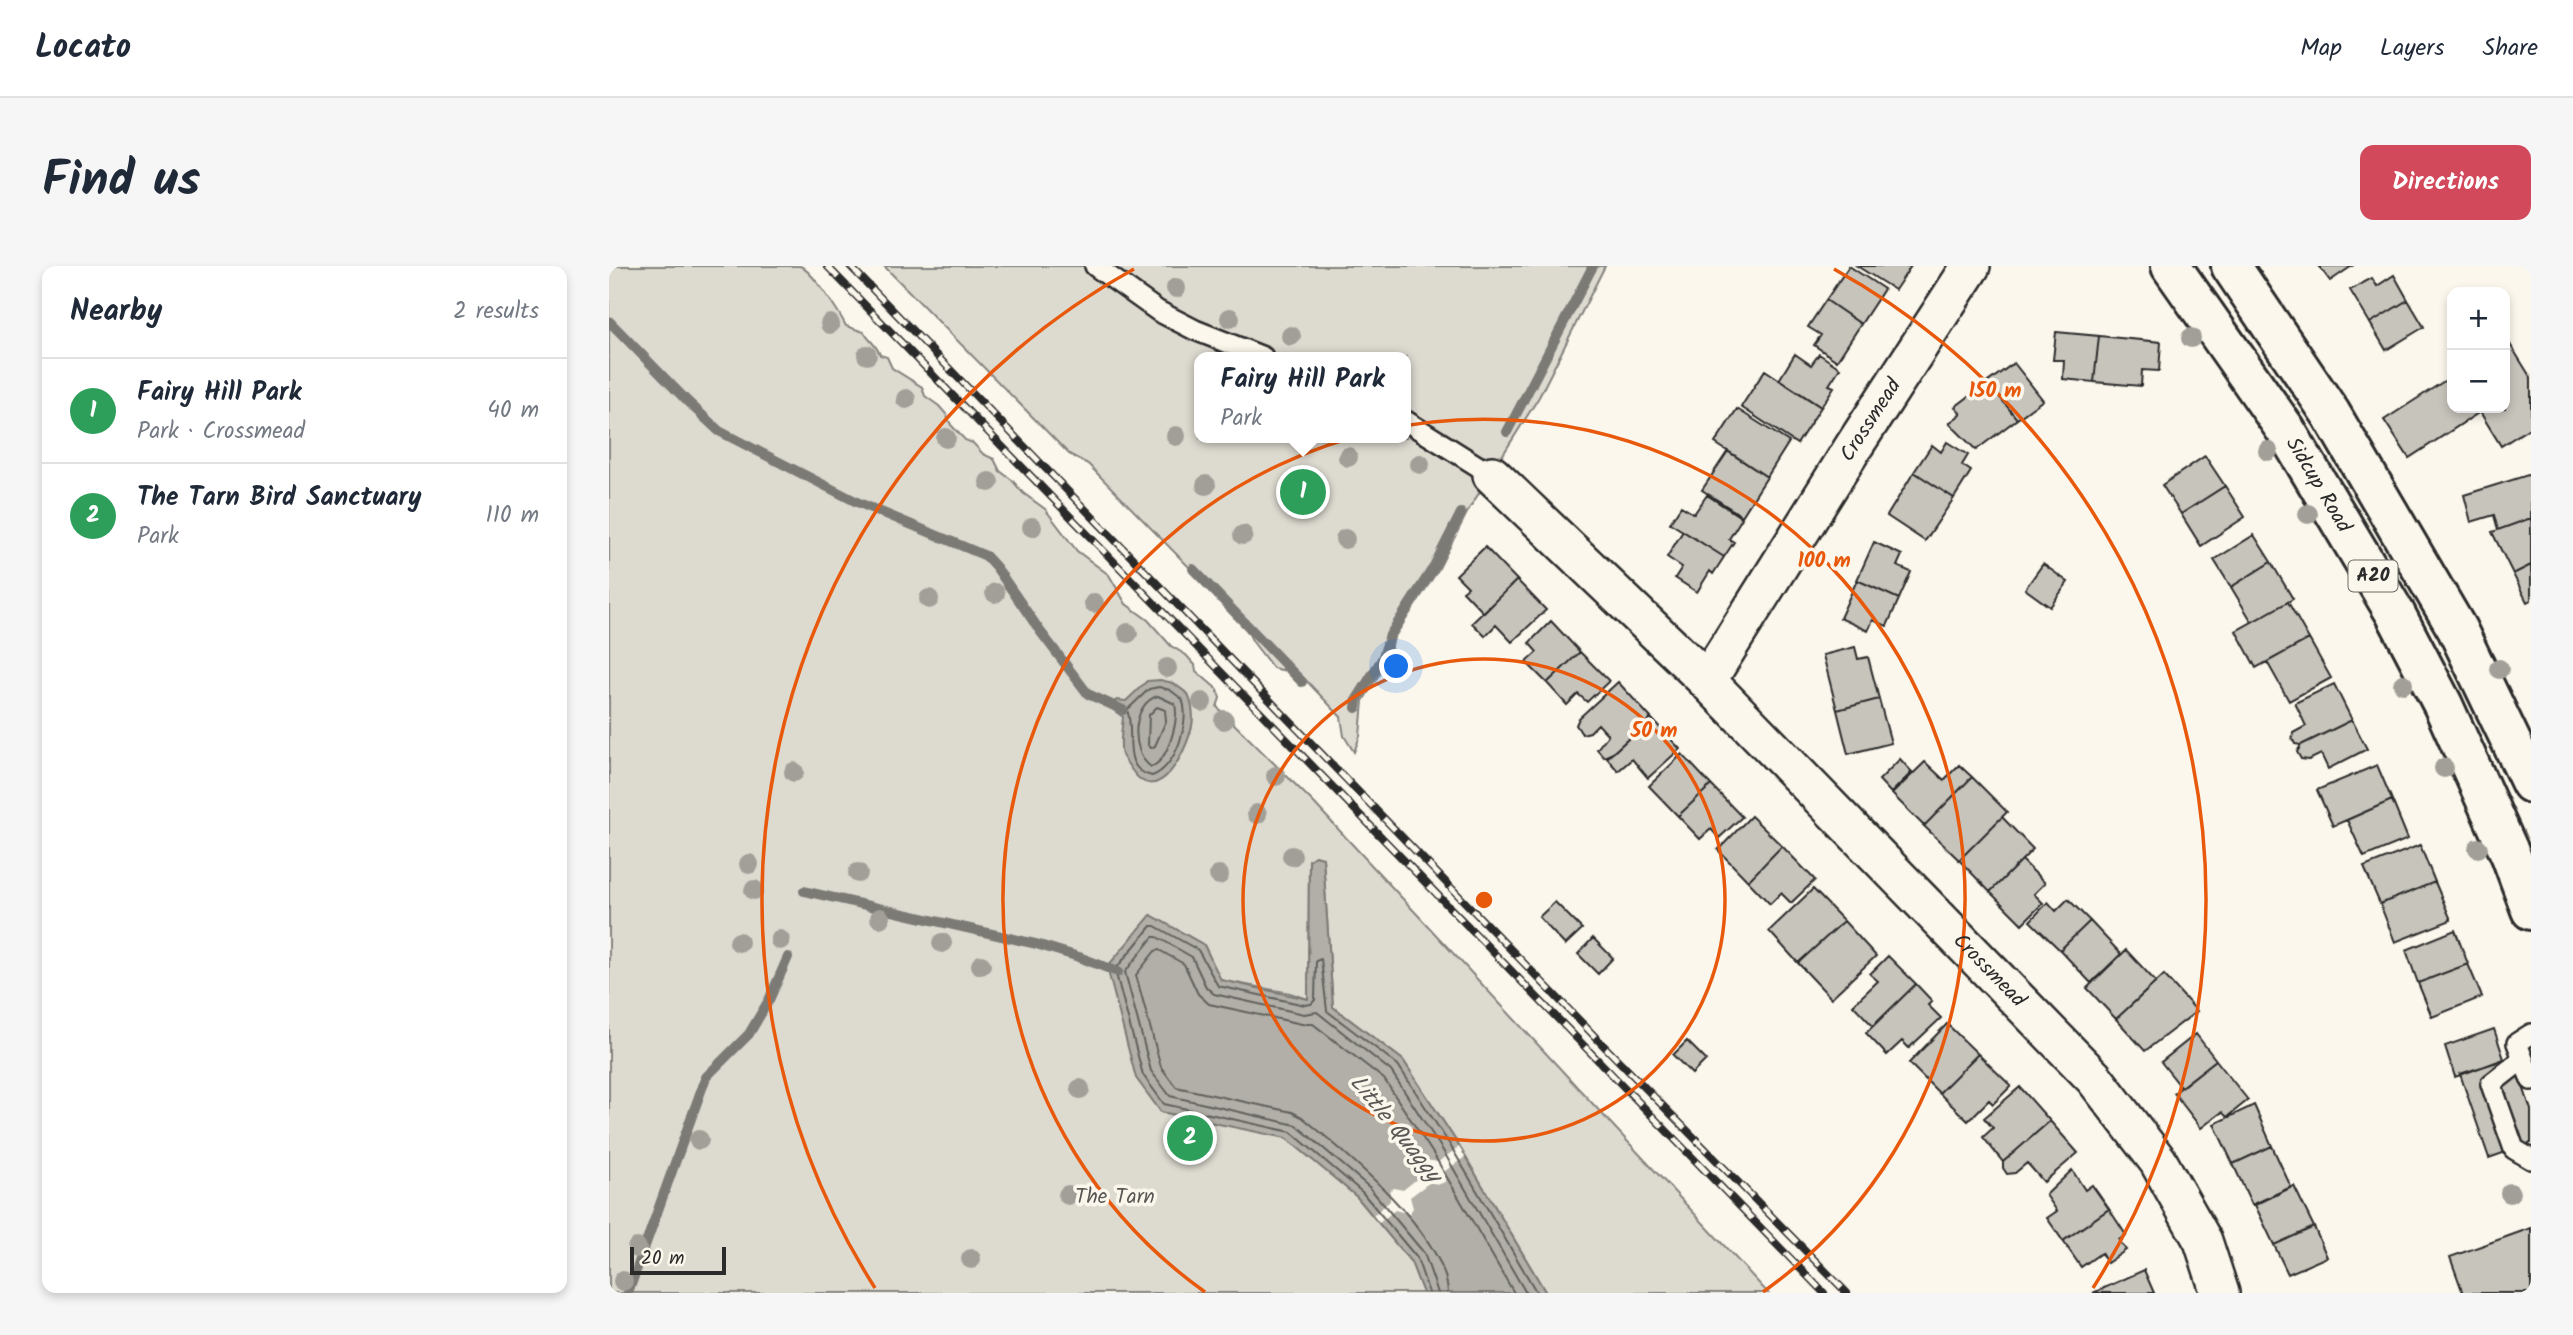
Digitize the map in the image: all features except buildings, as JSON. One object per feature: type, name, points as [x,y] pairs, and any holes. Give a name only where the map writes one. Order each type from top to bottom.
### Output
[{"type":"highway","name":"Sidcup Road","points":[[2171,266],[2285,429],[2395,613],[2443,705],[2511,856],[2531,910]]},
{"type":"highway","name":"A20","points":[[2231,266],[2345,438],[2456,629],[2531,783]]},
{"type":"street","name":"Crossmead","points":[[1707,681],[1854,446],[1971,266]]},
{"type":"street","name":"Crossmead","points":[[1492,475],[1707,681],[2094,1078],[2158,1161],[2203,1241],[2220,1293]]},
{"type":"lane","points":[[1095,266],[1158,311],[1195,330],[1250,352]]},
{"type":"lane","points":[[1411,424],[1492,475]]},
{"type":"lane","points":[[2531,1034],[2517,1043],[2531,1080]]},
{"type":"lane","points":[[2523,1059],[2491,1084],[2514,1149],[2531,1159]]},
{"type":"green space","name":"The Tarn","points":[[609,266],[800,266],[812,276],[846,326],[864,332],[880,355],[887,357],[892,368],[922,387],[925,396],[939,406],[965,440],[994,459],[1000,471],[1045,509],[1077,551],[1109,575],[1126,604],[1148,620],[1171,646],[1186,655],[1195,665],[1196,671],[1217,689],[1220,698],[1217,707],[1313,802],[1768,1293],[1546,1293],[1456,1141],[1403,1060],[1333,1007],[1323,858],[1315,856],[1309,860],[1308,999],[1220,980],[1204,945],[1151,915],[1317,1163],[1357,1197],[1411,1262],[1423,1293],[609,1293]]},
{"type":"green space","points":[[884,266],[1605,266],[1539,397],[1469,509],[1438,570],[1394,638],[1388,660],[1363,701],[1360,736],[1354,752],[1344,736],[1341,717],[1300,674],[1273,668],[1253,642],[1242,621],[1088,464],[1069,454]]},
{"type":"water","points":[[1147,681],[1173,683],[1188,694],[1193,722],[1178,761],[1161,780],[1151,783],[1141,780],[1123,757],[1123,717],[1112,709],[1112,703],[1117,700],[1126,701]]},
{"type":"water","points":[[1315,856],[1323,858],[1333,1007],[1403,1060],[1456,1141],[1546,1293],[1423,1293],[1411,1262],[1357,1197],[1286,1138],[1161,1112],[1136,1078],[1107,967],[1151,915],[1204,945],[1221,980],[1308,999],[1309,860]]},
{"type":"pier","points":[[1459,1147],[1465,1157],[1445,1171],[1445,1182],[1437,1185],[1430,1182],[1410,1197],[1413,1208],[1409,1214],[1395,1210],[1379,1223],[1373,1215],[1390,1201],[1390,1190],[1403,1190],[1423,1174],[1422,1166],[1425,1160],[1438,1162]]},
{"type":"waterway","name":"Little Quaggy","points":[[1507,432],[1593,266]]},
{"type":"waterway","points":[[609,321],[719,431],[857,502],[986,556],[1088,694],[1123,710]]},
{"type":"waterway","name":"Little Quaggy","points":[[1356,708],[1357,699],[1382,659],[1390,635],[1433,568],[1461,513]]},
{"type":"waterway","points":[[1193,569],[1302,682]]},
{"type":"waterway","points":[[804,891],[1036,944],[1118,972]]},
{"type":"waterway","points":[[628,1293],[706,1077],[749,1034],[769,1000],[788,957]]},
{"type":"railway","points":[[827,266],[1824,1293]]},
{"type":"railway","points":[[850,266],[1605,1047],[1847,1293]]},
{"type":"place","name":"Fairy Hill Park","points":[[1303,492]]},
{"type":"place","name":"The Tarn Bird Sanctuary","points":[[1190,1138]]}]
